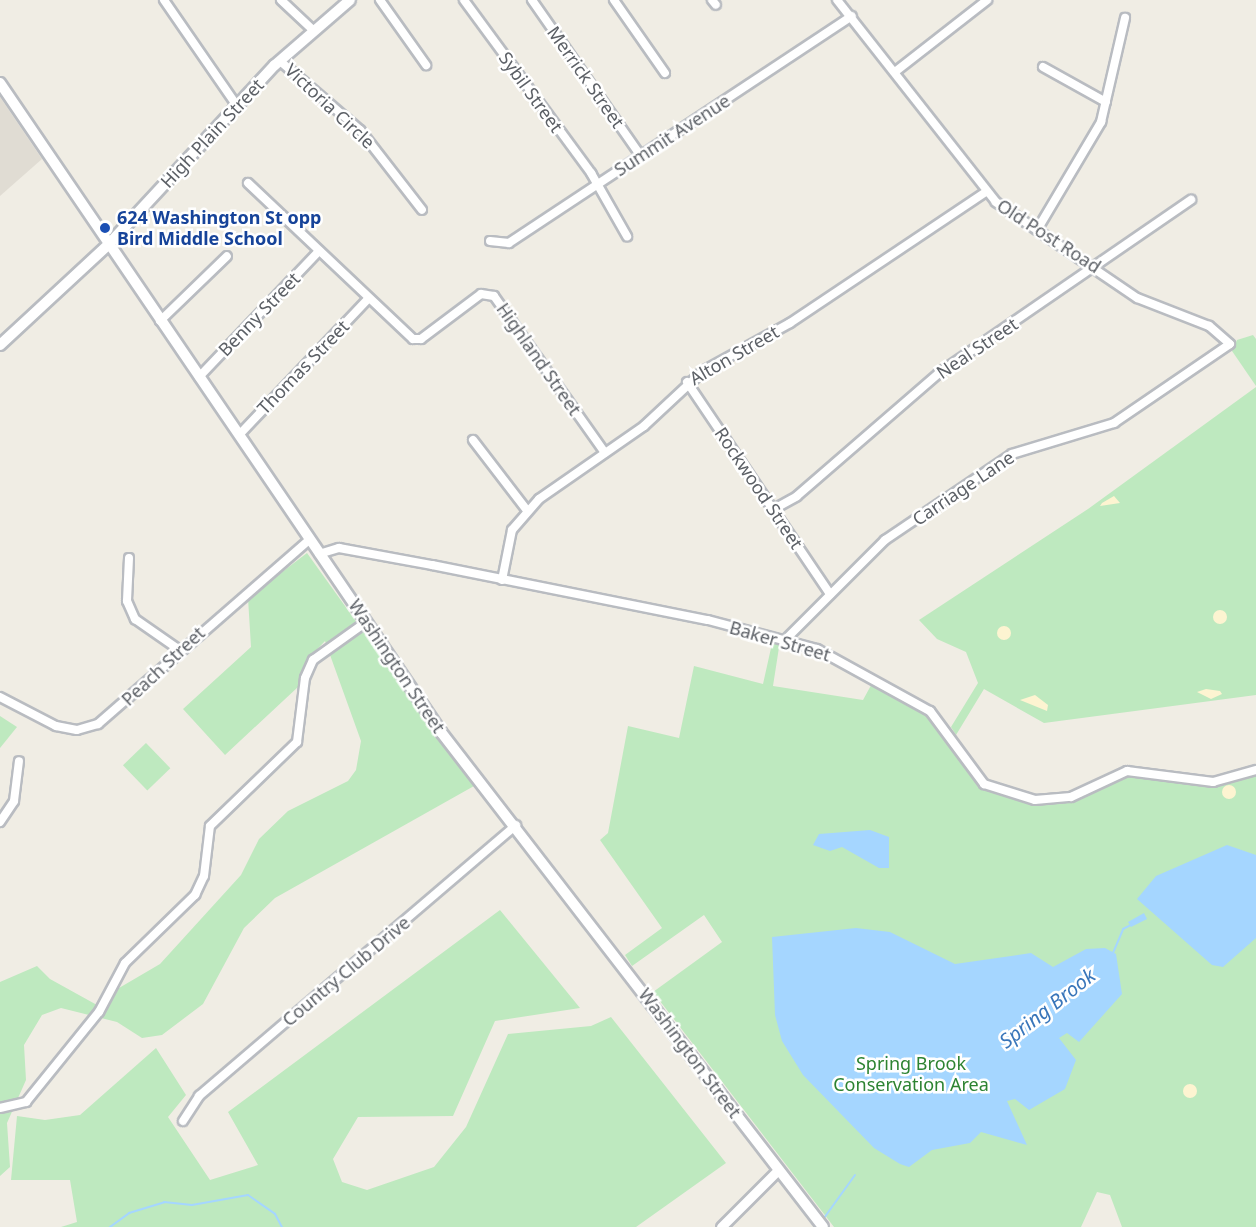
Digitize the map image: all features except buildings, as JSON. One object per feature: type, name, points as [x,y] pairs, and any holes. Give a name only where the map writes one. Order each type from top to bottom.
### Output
[{"type":"main road","name":"High Plain Street","points":[[0,345],[109,244],[280,61],[313,30],[351,0]]},
{"type":"main road","name":"Washington Street","points":[[0,83],[441,732],[516,825],[823,1227]]},
{"type":"street","points":[[164,0],[237,106]]},
{"type":"street","points":[[281,0],[313,30]]},
{"type":"street","points":[[380,0],[426,65]]},
{"type":"street","name":"Sybil Street","points":[[464,0],[597,184],[627,236]]},
{"type":"street","name":"Merrick Street","points":[[532,0],[640,155]]},
{"type":"street","points":[[614,0],[665,72]]},
{"type":"street","name":"Old Post Road","points":[[837,0],[896,72],[986,192],[1037,230],[1098,267],[1146,303],[1209,326],[1230,344]]},
{"type":"street","points":[[896,72],[987,0]]},
{"type":"street","name":"Summit Avenue","points":[[490,241],[509,243],[852,16]]},
{"type":"street","points":[[1037,230],[1101,122],[1125,18]]},
{"type":"street","name":"Victoria Circle","points":[[280,61],[360,130],[422,210]]},
{"type":"street","points":[[1043,67],[1106,102]]},
{"type":"street","name":"Highland Street","points":[[248,183],[402,334],[419,340],[480,294],[494,296],[605,453]]},
{"type":"street","name":"Alton Street","points":[[502,579],[512,530],[526,509],[644,426],[687,382],[790,323],[986,192]]},
{"type":"street","name":"Neal Street","points":[[774,509],[797,496],[939,373],[1098,267],[1191,200]]},
{"type":"street","name":"Benny Street","points":[[199,377],[319,251]]},
{"type":"street","points":[[160,321],[227,256]]},
{"type":"street","name":"Thomas Street","points":[[239,435],[368,300]]},
{"type":"street","name":"Carriage Lane","points":[[786,639],[885,540],[1012,454],[1114,423],[1230,344]]},
{"type":"street","name":"Rockwood Street","points":[[687,382],[830,594]]},
{"type":"street","points":[[473,440],[526,509]]},
{"type":"street","name":"Peach Street","points":[[0,697],[56,726],[87,728],[108,717],[309,539]]},
{"type":"street","name":"Baker Street","points":[[319,554],[339,548],[502,579],[786,639],[841,659],[925,707],[945,726],[978,777],[998,791],[1053,801],[1127,771],[1213,782],[1256,770]]},
{"type":"street","points":[[129,558],[128,601],[135,619],[180,651]]},
{"type":"street","points":[[0,1108],[26,1102],[99,1012],[125,963],[195,894],[204,876],[210,826],[297,742],[305,678],[313,660],[366,622]]},
{"type":"street","points":[[0,822],[13,803],[19,761]]},
{"type":"street","name":"Country Club Drive","points":[[183,1121],[199,1096],[516,825]]},
{"type":"street","points":[[721,1227],[778,1170]]},
{"type":"shaded area","points":[[0,97],[42,159],[0,196]]},
{"type":"green space","points":[[1253,335],[1256,339],[1256,386],[1232,351],[1237,340]]},
{"type":"green space","points":[[1256,387],[1256,695],[1044,723],[984,689],[956,735],[951,727],[978,683],[966,652],[937,639],[919,620],[1088,509]]},
{"type":"green space","points":[[307,553],[474,786],[275,898],[244,928],[203,1004],[162,1035],[142,1038],[117,1022],[61,1008],[42,1015],[24,1045],[26,1080],[7,1123],[10,1167],[0,1176],[0,982],[37,966],[50,979],[106,1010],[119,988],[160,964],[241,875],[259,839],[288,811],[348,781],[356,770],[361,741],[325,641],[308,659],[298,687],[225,755],[183,709],[251,647],[248,598]]},
{"type":"green space","name":"Spring Brook Conservation Area","points":[[773,639],[780,641],[773,686],[863,700],[875,678],[919,703],[984,783],[1053,801],[1118,774],[1205,782],[1256,770],[1256,1227],[1122,1227],[1110,1195],[1097,1192],[1081,1227],[834,1227],[653,992],[722,942],[704,915],[632,966],[625,955],[662,928],[600,840],[608,833],[628,726],[679,738],[694,666],[763,684]]},
{"type":"green space","points":[[0,716],[17,727],[0,748]]},
{"type":"green space","points":[[146,743],[170,768],[147,790],[123,765]]},
{"type":"green space","points":[[500,910],[580,1008],[495,1021],[453,1116],[358,1117],[333,1159],[342,1182],[367,1190],[434,1167],[466,1127],[508,1034],[591,1026],[611,1017],[726,1163],[636,1227],[61,1227],[77,1222],[70,1180],[11,1180],[17,1116],[45,1120],[80,1115],[156,1048],[186,1095],[168,1117],[210,1180],[258,1165],[228,1112]]},
{"type":"sand","points":[[1114,496],[1120,503],[1100,506],[1102,503]]},
{"type":"sand","points":[[1220,610],[1225,612],[1227,617],[1225,622],[1220,624],[1215,622],[1213,617],[1215,612]]},
{"type":"sand","points":[[1004,626],[1009,628],[1011,633],[1009,638],[1004,640],[999,638],[997,633],[999,628]]},
{"type":"sand","points":[[1206,689],[1220,691],[1222,694],[1211,699],[1197,692]]},
{"type":"sand","points":[[1035,695],[1048,705],[1047,711],[1020,700]]},
{"type":"sand","points":[[1229,785],[1234,787],[1236,792],[1234,797],[1229,799],[1224,797],[1222,792],[1224,787]]},
{"type":"sand","points":[[1190,1084],[1195,1086],[1197,1091],[1195,1096],[1190,1098],[1185,1096],[1183,1091],[1185,1086]]},
{"type":"water","points":[[870,830],[889,837],[889,868],[879,868],[842,847],[830,851],[813,845],[819,834]]},
{"type":"water","points":[[1227,845],[1256,855],[1256,938],[1223,967],[1212,965],[1137,899],[1156,876]]},
{"type":"water","points":[[1144,913],[1147,919],[1131,927],[1128,922]]},
{"type":"water","points":[[856,928],[890,932],[955,964],[1031,953],[1053,967],[1086,949],[1105,948],[1116,954],[1122,994],[1079,1042],[1067,1033],[1059,1038],[1076,1060],[1065,1089],[1029,1110],[1015,1099],[1007,1101],[1027,1145],[981,1132],[970,1143],[932,1150],[909,1167],[874,1148],[803,1075],[782,1041],[775,1015],[772,937]]},
{"type":"waterway","name":"Spring Brook","points":[[1113,953],[1123,929],[1131,925]]},
{"type":"waterway","name":"Spring Brook","points":[[824,1218],[855,1175]]},
{"type":"waterway","name":"Spring Brook","points":[[110,1227],[129,1213],[164,1202],[192,1205],[248,1195],[275,1214],[282,1227]]},
{"type":"place","name":"624 Washington St opp Bird Middle School","points":[[105,228]]}]
